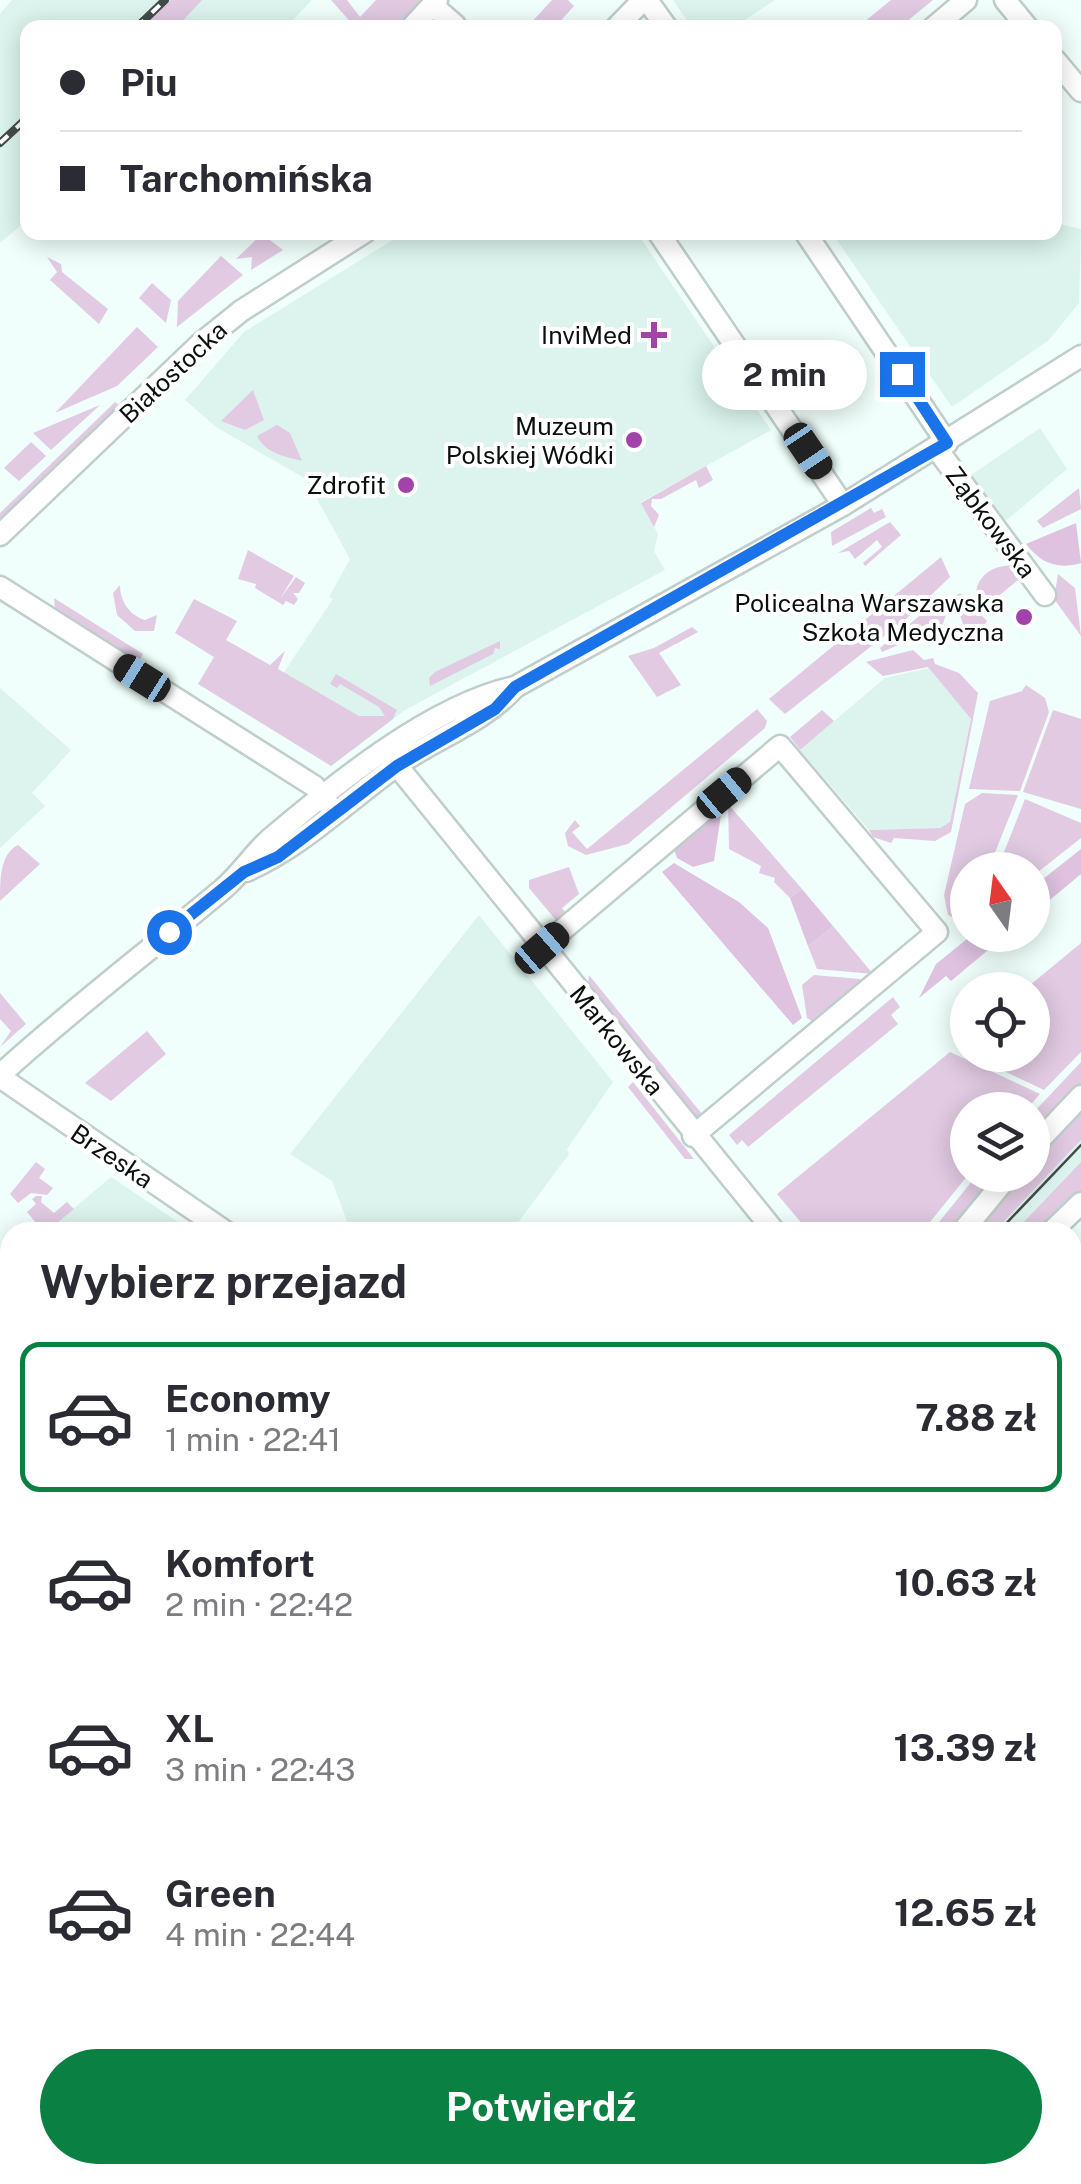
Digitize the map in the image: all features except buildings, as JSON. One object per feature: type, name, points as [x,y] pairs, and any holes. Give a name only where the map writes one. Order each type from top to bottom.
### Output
[{"type":"street","points":[[624,20],[645,0],[661,20]]},
{"type":"street","points":[[942,20],[966,0]]},
{"type":"street","points":[[1004,0],[1021,20]]},
{"type":"street","points":[[1062,68],[1081,91]]},
{"type":"street","name":"Białostocka","points":[[0,534],[200,344],[241,311],[352,240]]},
{"type":"street","points":[[663,240],[843,504]]},
{"type":"street","points":[[811,240],[942,446]]},
{"type":"street","name":"Ząbkowska","points":[[0,1076],[83,1000],[244,872],[266,842],[330,805],[392,759],[495,709],[515,687],[843,504],[1077,365]]},
{"type":"street","name":"Ząbkowska","points":[[942,446],[1045,595]]},
{"type":"street","points":[[0,588],[314,786],[330,805]]},
{"type":"street","points":[[542,948],[780,746],[937,932],[694,1136]]},
{"type":"street","name":"Markowska","points":[[392,759],[767,1222]]},
{"type":"street","name":"Brzeska","points":[[0,1076],[212,1222]]},
{"type":"street","points":[[1050,1129],[1081,1096]]},
{"type":"street","points":[[970,1222],[996,1192]]},
{"type":"street","points":[[1061,1222],[1081,1202]]},
{"type":"shaded area","points":[[12,0],[312,0],[293,20],[20,20],[20,226],[0,243],[0,14]]},
{"type":"shaded area","points":[[171,0],[202,0],[183,20],[150,20]]},
{"type":"shaded area","points":[[331,0],[347,0],[360,17],[376,0],[426,0],[407,20],[349,20]]},
{"type":"shaded area","points":[[552,0],[568,0],[574,6],[561,20],[533,20]]},
{"type":"shaded area","points":[[673,0],[775,0],[745,20],[687,20]]},
{"type":"shaded area","points":[[891,0],[933,0],[909,20],[867,20]]},
{"type":"shaded area","points":[[1062,225],[1081,229],[1079,303],[1049,340],[952,407],[837,240],[1062,240]]},
{"type":"shaded area","points":[[256,240],[270,240],[283,250],[251,270],[252,257],[236,259]]},
{"type":"shaded area","points":[[393,240],[642,240],[771,430],[641,502],[658,534],[654,551],[665,570],[405,710],[331,766],[266,699],[333,599],[329,597],[350,559],[306,479],[216,427],[185,400],[244,332]]},
{"type":"shaded area","points":[[221,256],[243,275],[177,327],[178,301]]},
{"type":"shaded area","points":[[47,257],[61,264],[62,272],[108,309],[99,324],[50,280],[57,272]]},
{"type":"shaded area","points":[[152,283],[171,300],[166,323],[139,298]]},
{"type":"shaded area","points":[[137,327],[158,347],[117,386],[55,413]]},
{"type":"shaded area","points":[[253,390],[264,420],[245,430],[221,421]]},
{"type":"shaded area","points":[[115,402],[119,405],[0,521],[0,513]]},
{"type":"shaded area","points":[[100,405],[51,450],[33,433]]},
{"type":"shaded area","points":[[277,425],[290,433],[302,461],[276,453],[261,442],[257,436]]},
{"type":"shaded area","points":[[1040,428],[1067,469],[1001,525],[964,480]]},
{"type":"shaded area","points":[[31,442],[46,456],[19,481],[4,468]]},
{"type":"shaded area","points":[[706,466],[713,480],[699,488],[696,480],[661,499],[652,499],[651,506],[659,515],[654,527],[641,503]]},
{"type":"shaded area","points":[[1079,488],[1081,509],[1043,528],[1037,521]]},
{"type":"shaded area","points":[[871,508],[874,513],[882,509],[886,517],[832,546],[831,532]]},
{"type":"shaded area","points":[[890,522],[901,535],[865,566],[863,563],[882,547],[877,540],[855,559],[849,551],[838,553]]},
{"type":"shaded area","points":[[1076,523],[1081,563],[1050,563],[1026,544]]},
{"type":"shaded area","points":[[248,550],[294,576],[280,599],[296,577],[305,583],[299,593],[293,593],[298,599],[294,605],[286,601],[283,605],[255,588],[256,584],[238,579]]},
{"type":"shaded area","points":[[941,557],[950,577],[906,619],[785,714],[769,699]]},
{"type":"shaded area","points":[[1008,566],[1023,576],[984,608],[976,592],[980,581],[991,570]]},
{"type":"shaded area","points":[[1058,574],[1075,588],[1081,636],[1054,599]]},
{"type":"shaded area","points":[[120,585],[124,602],[134,615],[145,620],[157,615],[154,631],[135,631],[117,615],[113,593]]},
{"type":"shaded area","points":[[960,593],[987,621],[980,634],[966,633],[954,597]]},
{"type":"shaded area","points":[[944,596],[949,607],[942,626],[882,652],[880,648]]},
{"type":"shaded area","points":[[54,598],[143,654],[139,661],[55,608]]},
{"type":"shaded area","points":[[194,599],[237,621],[226,640],[270,665],[285,651],[278,669],[359,716],[385,716],[379,707],[340,684],[337,688],[330,684],[336,674],[397,710],[393,719],[331,766],[198,684],[214,657],[175,633]]},
{"type":"shaded area","points":[[692,627],[698,632],[659,653],[681,685],[657,697],[628,656],[654,648]]},
{"type":"shaded area","points":[[500,641],[500,649],[495,648],[493,654],[430,686],[429,678],[435,672]]},
{"type":"shaded area","points":[[913,650],[924,660],[933,658],[935,664],[959,673],[978,693],[951,832],[935,841],[894,838],[891,843],[873,837],[869,830],[940,828],[950,822],[971,719],[928,667],[883,676],[866,662]]},
{"type":"shaded area","points":[[929,668],[971,719],[950,822],[940,828],[869,830],[800,750],[885,678]]},
{"type":"shaded area","points":[[1026,685],[1045,698],[1049,712],[1020,791],[969,789],[990,701],[1022,691]]},
{"type":"shaded area","points":[[0,688],[71,750],[32,793],[45,806],[0,848]]},
{"type":"shaded area","points":[[757,709],[767,721],[765,728],[628,844],[586,855],[568,846],[565,833],[575,820],[580,826],[572,832],[587,849]]},
{"type":"shaded area","points":[[822,710],[834,721],[800,750],[790,737]]},
{"type":"shaded area","points":[[1053,710],[1081,719],[1081,809],[1023,792]]},
{"type":"shaded area","points":[[982,793],[1018,795],[995,852],[954,852],[965,804]]},
{"type":"shaded area","points":[[1025,799],[1081,823],[1081,838],[1050,863],[1050,852],[1004,852]]},
{"type":"shaded area","points":[[728,804],[802,889],[790,898],[774,882],[775,878],[759,873],[761,866],[729,849]]},
{"type":"shaded area","points":[[722,808],[714,861],[693,867],[677,858],[674,849]]},
{"type":"shaded area","points":[[18,845],[40,864],[0,901],[4,861]]},
{"type":"shaded area","points":[[1081,849],[1081,874],[1050,900],[1050,874]]},
{"type":"shaded area","points":[[674,863],[739,902],[768,928],[802,1018],[793,1025],[662,872]]},
{"type":"shaded area","points":[[569,867],[579,894],[562,908],[569,917],[560,925],[529,888],[529,880]]},
{"type":"shaded area","points":[[950,869],[950,916],[944,895]]},
{"type":"shaded area","points":[[802,889],[833,926],[808,946],[790,898]]},
{"type":"shaded area","points":[[479,915],[613,1082],[567,1149],[569,1154],[518,1222],[347,1222],[332,1181],[290,1154]]},
{"type":"shaded area","points":[[833,926],[873,974],[817,969],[808,946]]},
{"type":"shaded area","points":[[1081,943],[1081,1052],[1044,1090],[1006,1072],[1050,1072],[1050,972],[1046,972]]},
{"type":"shaded area","points":[[951,952],[986,952],[962,972],[950,972],[950,980],[946,976],[919,998],[936,964]]},
{"type":"shaded area","points":[[589,975],[706,1119],[699,1121],[588,984]]},
{"type":"shaded area","points":[[814,975],[860,979],[862,983],[815,1023],[807,1018],[802,985]]},
{"type":"shaded area","points":[[0,993],[26,1024],[0,1047],[11,1031],[0,1019]]},
{"type":"shaded area","points":[[893,997],[900,1007],[891,1015],[898,1024],[748,1147],[742,1140],[737,1145],[729,1135]]},
{"type":"shaded area","points":[[147,1031],[166,1054],[111,1101],[85,1083]]},
{"type":"shaded area","points":[[950,1052],[950,1072],[993,1072],[1036,1092],[950,1092],[950,1192],[954,1192],[930,1222],[801,1222],[777,1194]]},
{"type":"shaded area","points":[[1081,1062],[1081,1084],[1050,1118],[1050,1095]]},
{"type":"shaded area","points":[[633,1082],[694,1159],[685,1159],[628,1087]]},
{"type":"shaded area","points":[[1081,1110],[1081,1140],[1050,1173],[1050,1144]]},
{"type":"shaded area","points":[[1081,1140],[1081,1162],[1024,1222],[1003,1222],[1032,1192],[1050,1192],[1050,1173]]},
{"type":"shaded area","points":[[36,1162],[45,1169],[39,1178],[53,1188],[47,1195],[31,1193],[18,1203],[10,1194]]},
{"type":"shaded area","points":[[1081,1162],[1081,1191],[1049,1222],[1024,1222]]},
{"type":"shaded area","points":[[111,1177],[178,1222],[58,1222]]},
{"type":"shaded area","points":[[963,1192],[984,1192],[959,1222],[939,1222]]},
{"type":"shaded area","points":[[1008,1192],[1032,1192],[1003,1222],[982,1222]]},
{"type":"shaded area","points":[[42,1196],[41,1202],[54,1213],[67,1202],[74,1209],[58,1222],[35,1222],[27,1212],[36,1204],[32,1199]]},
{"type":"tram line","points":[[1008,1222],[1081,1145]]},
{"type":"railway","points":[[144,20],[165,0]]},
{"type":"railway","points":[[0,143],[20,124]]},
{"type":"place","name":"InviMed","points":[[654,335]]},
{"type":"place","name":"Muzeum Polskiej Wódki","points":[[634,440]]},
{"type":"place","name":"Zdrofit","points":[[406,485]]},
{"type":"place","name":"Policealna Warszawska Szkoła Medyczna","points":[[1024,617]]},
{"type":"route","points":[[169,932],[244,872],[278,857],[397,766],[495,709],[515,687],[808,525],[947,443],[902,374]]}]
